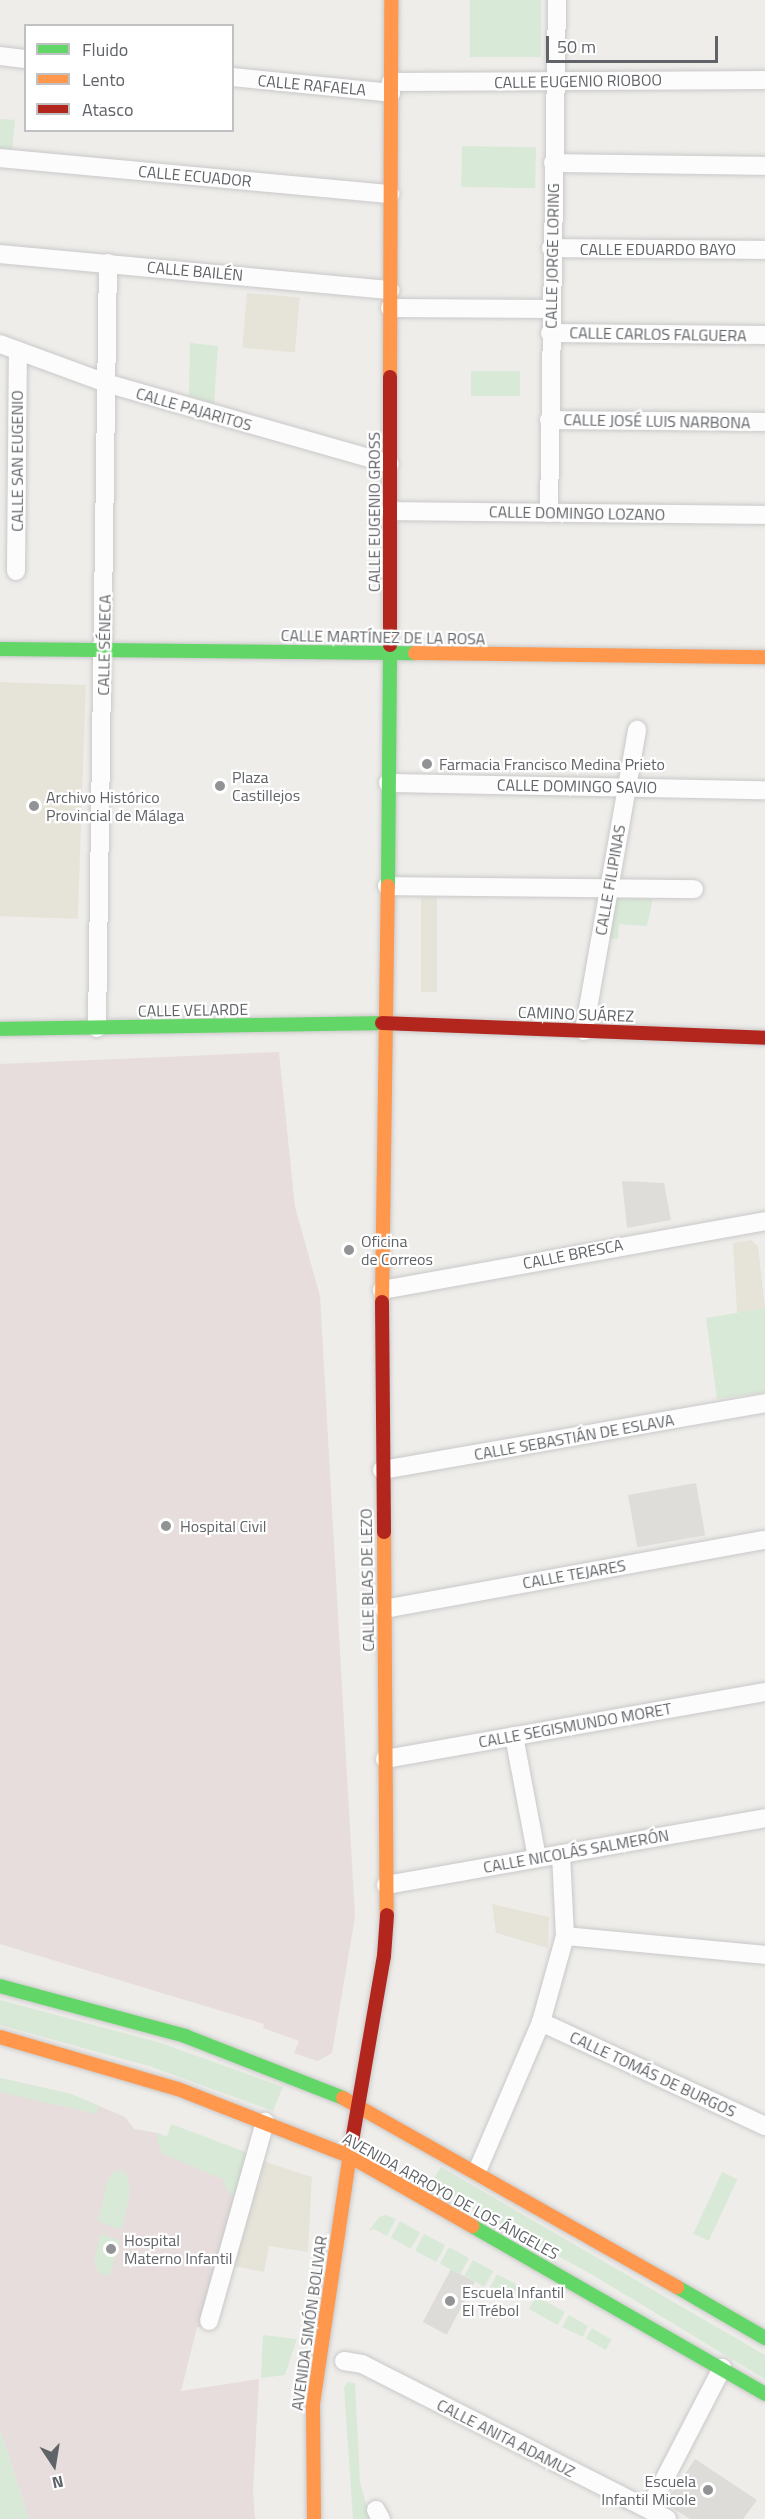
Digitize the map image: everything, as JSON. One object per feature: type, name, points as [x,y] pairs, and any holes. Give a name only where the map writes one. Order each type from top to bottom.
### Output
[{"type":"main road","name":"CALLE EUGENIO GROSS","points":[[386,1023],[391,0]]},
{"type":"main road","name":"CALLE MARTÍNEZ DE LA ROSA","points":[[0,649],[765,657]]},
{"type":"main road","name":"CALLE VELARDE","points":[[0,1029],[386,1023]]},
{"type":"main road","name":"CAMINO SUÁREZ","points":[[386,1023],[765,1038]]},
{"type":"main road","name":"CALLE BLAS DE LEZO","points":[[354,2133],[384,1956],[386,1759],[382,1290],[386,1023]]},
{"type":"main road","name":"AVENIDA ARROYO DE LOS ÁNGELES","points":[[0,1986],[185,2036],[359,2104],[478,2169],[765,2338]]},
{"type":"main road","name":"AVENIDA ARROYO DE LOS ÁNGELES","points":[[0,2037],[178,2089],[349,2156],[765,2394]]},
{"type":"main road","name":"AVENIDA SIMÓN BOLIVAR","points":[[314,2519],[313,2404],[354,2133]]},
{"type":"street","name":"CALLE JORGE LORING","points":[[549,513],[550,309],[557,0]]},
{"type":"street","points":[[0,56],[24,58]]},
{"type":"street","name":"CALLE RAFAELA","points":[[234,77],[391,87]]},
{"type":"street","name":"CALLE EUGENIO RIOBOO","points":[[391,87],[554,81],[765,80]]},
{"type":"street","name":"CALLE ECUADOR","points":[[0,158],[390,194]]},
{"type":"street","points":[[553,163],[765,166]]},
{"type":"street","name":"CALLE EDUARDO BAYO","points":[[551,248],[765,250]]},
{"type":"street","name":"CALLE BAILÉN","points":[[0,254],[390,290]]},
{"type":"street","name":"CALLE SÉNECA","points":[[97,1028],[108,263]]},
{"type":"street","name":"CALLE CARLOS FALGUERA","points":[[390,308],[550,309]]},
{"type":"street","name":"CALLE CARLOS FALGUERA","points":[[550,333],[765,335]]},
{"type":"street","name":"CALLE PAJARITOS","points":[[0,344],[106,383],[390,464]]},
{"type":"street","name":"CALLE SAN EUGENIO","points":[[16,571],[18,351]]},
{"type":"street","name":"CALLE JOSÉ LUIS NARBONA","points":[[549,420],[765,422]]},
{"type":"street","name":"CALLE DOMINGO LOZANO","points":[[390,511],[765,515]]},
{"type":"street","name":"CALLE FILIPINAS","points":[[584,1031],[637,730]]},
{"type":"street","name":"CALLE DOMINGO SAVIO","points":[[388,783],[765,790]]},
{"type":"street","points":[[387,886],[694,889]]},
{"type":"street","name":"CALLE BRESCA","points":[[382,1290],[765,1219]]},
{"type":"street","name":"CALLE SEBASTIÁN DE ESLAVA","points":[[382,1470],[765,1403]]},
{"type":"street","name":"CALLE TEJARES","points":[[384,1609],[765,1540]]},
{"type":"street","name":"CALLE SEGISMUNDO MORET","points":[[386,1759],[765,1692]]},
{"type":"street","points":[[514,1736],[537,1858]]},
{"type":"street","name":"CALLE NICOLÁS SALMERÓN","points":[[386,1885],[765,1818]]},
{"type":"street","points":[[478,2169],[541,2022],[565,1935],[561,1854]]},
{"type":"street","points":[[565,1935],[765,1956]]},
{"type":"street","name":"CALLE TOMÁS DE BURGOS","points":[[541,2022],[765,2126]]},
{"type":"street","points":[[209,2321],[265,2122]]},
{"type":"street","name":"CALLE ANITA ADAMUZ","points":[[344,2361],[363,2364],[667,2519]]},
{"type":"street","points":[[649,2510],[722,2368]]},
{"type":"shaded area","points":[[247,293],[300,298],[295,352],[242,348]]},
{"type":"shaded area","name":"Archivo Histórico Provincial de Málaga","points":[[0,682],[86,685],[78,919],[0,916]]},
{"type":"shaded area","points":[[421,897],[437,897],[437,992],[421,992]]},
{"type":"shaded area","name":"Hospital Civil","points":[[279,1052],[295,1207],[320,1296],[355,1917],[332,2053],[318,2061],[294,2053],[299,2041],[263,2028],[264,2024],[0,1944],[0,1064]]},
{"type":"shaded area","points":[[622,1181],[664,1183],[671,1220],[627,1228]]},
{"type":"shaded area","points":[[751,1240],[758,1246],[765,1308],[737,1313],[733,1243]]},
{"type":"shaded area","points":[[696,1483],[705,1535],[637,1547],[628,1495]]},
{"type":"shaded area","points":[[492,1904],[549,1917],[548,1948],[496,1933]]},
{"type":"shaded area","name":"Hospital Materno Infantil","points":[[0,2078],[71,2094],[125,2117],[134,2129],[158,2133],[242,2172],[202,2327],[197,2327],[181,2391],[259,2379],[253,2492],[255,2519],[29,2519],[0,2429]]},
{"type":"shaded area","points":[[260,2160],[312,2177],[308,2252],[269,2246],[264,2272],[233,2266]]},
{"type":"shaded area","name":"Escuela Infantil El Trébol","points":[[451,2269],[475,2282],[447,2335],[423,2322]]},
{"type":"shaded area","name":"Escuela Infantil Micole","points":[[695,2459],[757,2500],[743,2519],[690,2519],[665,2503]]},
{"type":"green space","points":[[470,0],[541,0],[541,57],[470,57]]},
{"type":"green space","points":[[0,119],[15,120],[12,149],[0,148]]},
{"type":"green space","points":[[462,146],[536,147],[535,188],[461,187]]},
{"type":"green space","points":[[190,343],[218,346],[214,404],[189,396]]},
{"type":"green space","points":[[471,371],[520,371],[520,396],[471,396]]},
{"type":"green space","points":[[615,898],[653,899],[647,926],[619,924],[618,939],[609,939]]},
{"type":"green space","points":[[765,1308],[765,1392],[717,1399],[706,1318]]},
{"type":"green space","points":[[0,2000],[161,2043],[283,2087],[273,2111],[149,2066],[0,2025]]},
{"type":"green space","points":[[0,2078],[71,2094],[99,2106],[97,2114],[0,2092]]},
{"type":"green space","points":[[171,2124],[248,2153],[236,2196],[229,2193],[223,2179],[163,2154],[157,2140],[158,2133],[167,2137]]},
{"type":"green space","points":[[441,2167],[765,2355],[765,2379],[596,2277],[430,2185]]},
{"type":"green space","points":[[122,2170],[128,2177],[130,2192],[123,2226],[118,2229],[98,2221],[107,2183],[113,2172]]},
{"type":"green space","points":[[722,2172],[737,2179],[709,2241],[693,2234]]},
{"type":"green space","points":[[386,2215],[396,2219],[387,2236],[374,2229],[369,2231],[379,2217]]},
{"type":"green space","points":[[400,2221],[420,2232],[411,2249],[391,2238]]},
{"type":"green space","points":[[100,2234],[120,2240],[110,2275],[100,2274],[94,2264]]},
{"type":"green space","points":[[424,2234],[445,2245],[436,2262],[415,2251]]},
{"type":"green space","points":[[449,2247],[469,2258],[460,2275],[440,2264]]},
{"type":"green space","points":[[473,2260],[493,2271],[484,2287],[464,2276]]},
{"type":"green space","points":[[497,2274],[518,2285],[510,2300],[489,2289]]},
{"type":"green space","points":[[536,2296],[565,2312],[558,2325],[529,2309]]},
{"type":"green space","points":[[569,2315],[588,2326],[583,2337],[562,2327]]},
{"type":"green space","points":[[592,2328],[612,2340],[606,2350],[586,2338]]},
{"type":"green space","points":[[263,2335],[297,2339],[285,2375],[261,2378]]},
{"type":"green space","points":[[348,2382],[355,2383],[360,2482],[370,2519],[353,2519],[344,2387]]},
{"type":"green space","points":[[0,2429],[29,2519],[0,2519]]},
{"type":"traffic: fast","points":[[388,886],[390,645]]},
{"type":"traffic: fast","points":[[0,649],[415,653]]},
{"type":"traffic: fast","points":[[0,1029],[382,1023]]},
{"type":"traffic: fast","points":[[0,1986],[185,2036],[343,2098]]},
{"type":"traffic: fast","points":[[472,2226],[765,2394]]},
{"type":"traffic: fast","points":[[677,2287],[765,2338]]},
{"type":"traffic: slow","points":[[390,377],[391,0]]},
{"type":"traffic: slow","points":[[415,653],[765,657]]},
{"type":"traffic: slow","points":[[382,1302],[388,886]]},
{"type":"traffic: slow","points":[[384,1532],[387,1915]]},
{"type":"traffic: slow","points":[[0,2037],[178,2089],[349,2156],[472,2226]]},
{"type":"traffic: slow","points":[[343,2098],[677,2287]]},
{"type":"traffic: slow","points":[[314,2519],[313,2404],[352,2141]]},
{"type":"traffic: jam","points":[[390,377],[390,645]]},
{"type":"traffic: jam","points":[[382,1023],[765,1038]]},
{"type":"traffic: jam","points":[[382,1302],[384,1532]]},
{"type":"traffic: jam","points":[[352,2141],[384,1956],[387,1915]]},
{"type":"place","name":"Farmacia Francisco Medina Prieto","points":[[427,764]]},
{"type":"place","name":"Plaza Castillejos","points":[[220,786]]},
{"type":"place","name":"Archivo Histórico Provincial de Málaga","points":[[34,806]]},
{"type":"place","name":"Oficina de Correos","points":[[349,1250]]},
{"type":"place","name":"Hospital Civil","points":[[166,1526]]},
{"type":"place","name":"Hospital Materno Infantil","points":[[111,2249]]},
{"type":"place","name":"Escuela Infantil El Trébol","points":[[450,2301]]},
{"type":"place","name":"Escuela Infantil Micole","points":[[708,2490]]}]
